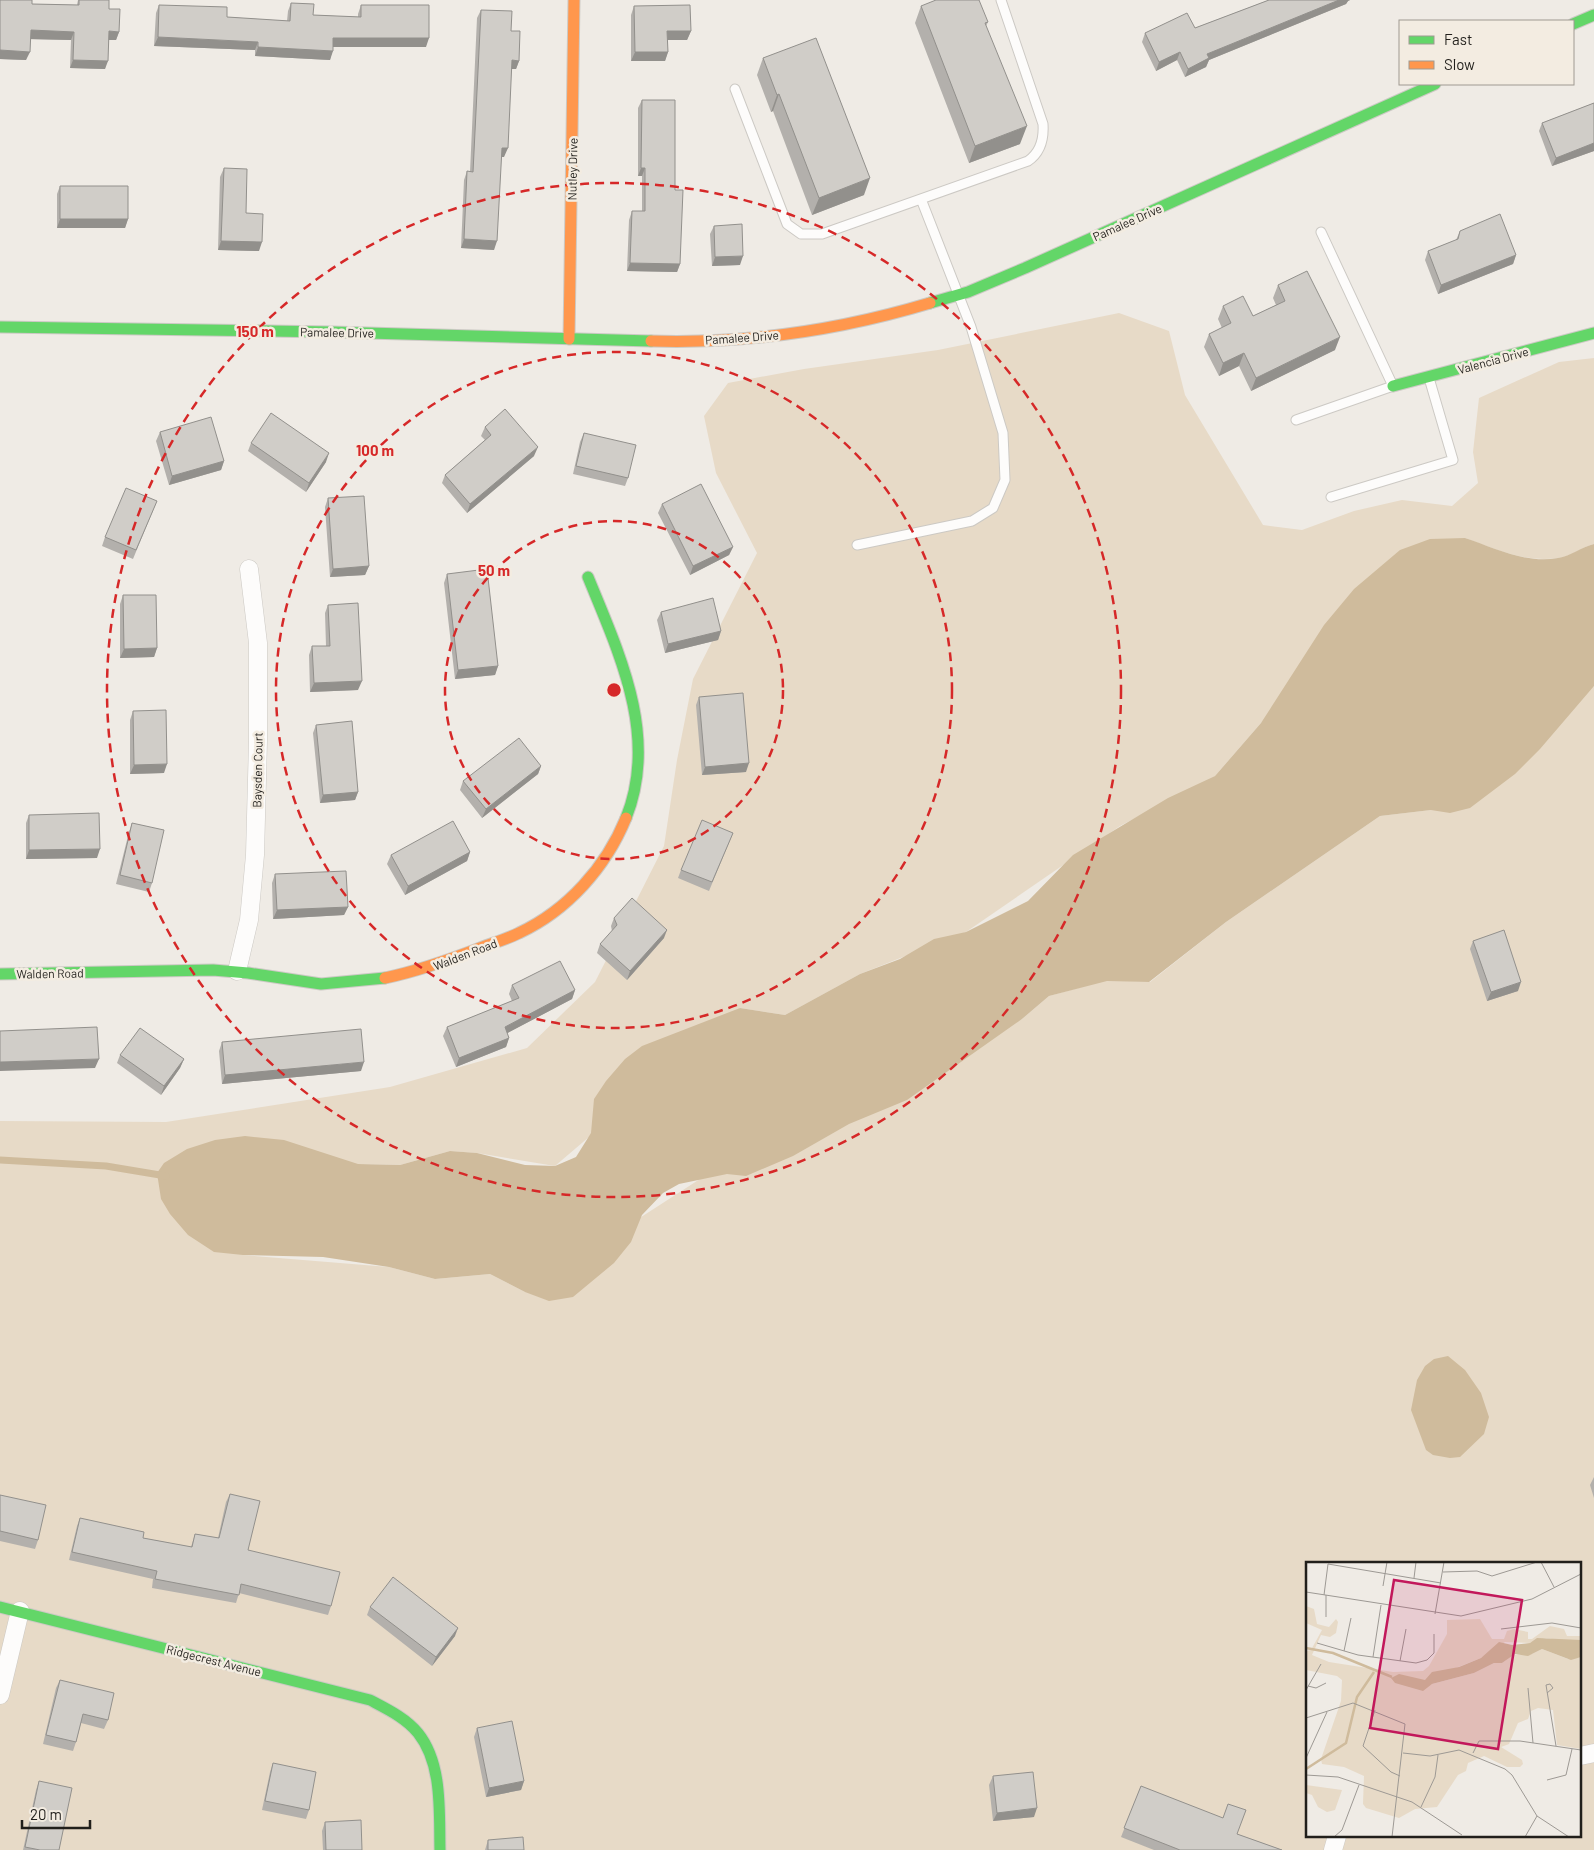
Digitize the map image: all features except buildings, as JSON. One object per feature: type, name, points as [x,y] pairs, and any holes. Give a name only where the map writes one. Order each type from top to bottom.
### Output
[{"type":"street","name":"Nutley Drive","points":[[569,338],[574,0]]},
{"type":"street","points":[[1574,24],[1594,15]]},
{"type":"street","name":"Pamalee Drive","points":[[0,327],[332,332],[680,342],[757,337],[818,330],[894,314],[959,294],[1025,268],[1433,85]]},
{"type":"street","name":"Valencia Drive","points":[[1392,386],[1594,333]]},
{"type":"street","name":"Baysden Court","points":[[238,971],[249,920],[256,826],[258,643],[249,569]]},
{"type":"street","name":"Walden Road","points":[[0,974],[175,969],[238,971],[300,983],[332,984],[367,981],[429,968],[518,933],[564,905],[585,885],[604,862],[619,836],[630,808],[637,778],[639,748],[635,716],[620,656],[588,577]]},
{"type":"street","name":"Ridgecrest Avenue","points":[[0,1607],[370,1700],[397,1715],[419,1734],[433,1764],[440,1850]]},
{"type":"street","points":[[0,1695],[20,1611]]},
{"type":"lane","points":[[735,89],[787,224],[793,230],[811,235],[822,234],[1028,161],[1036,155],[1040,146],[1043,124],[1001,0]]},
{"type":"lane","points":[[857,546],[972,521],[993,508],[1005,480],[1003,434],[959,294],[921,198]]},
{"type":"lane","points":[[1296,420],[1392,386],[1321,232]]},
{"type":"lane","points":[[1331,497],[1453,460],[1428,377]]},
{"type":"shaded area","points":[[1119,313],[1169,331],[1185,395],[1263,525],[1302,530],[1354,511],[1402,500],[1452,506],[1478,483],[1473,452],[1479,398],[1559,362],[1594,358],[1594,544],[1563,557],[1534,559],[1511,554],[1465,538],[1261,723],[1215,776],[1120,826],[966,932],[860,974],[785,1015],[740,1008],[555,1166],[477,1153],[450,1151],[400,1165],[358,1164],[243,1255],[389,1267],[435,1279],[490,1274],[525,1292],[700,1179],[1022,1019],[1049,996],[1107,980],[1150,982],[1226,922],[1380,816],[1431,810],[1594,686],[1594,1850],[0,1850],[0,1121],[166,1122],[390,1087],[527,1048],[595,982],[664,846],[677,760],[693,679],[757,553],[716,473],[704,416],[728,383],[804,369],[938,350]]},
{"type":"shaded area","points":[[1465,538],[1511,554],[1534,559],[1563,557],[1594,544],[1594,686],[1540,749],[1515,774],[1470,808],[1450,813],[1431,810],[1380,816],[1226,922],[1149,982],[1107,981],[1049,996],[1022,1019],[907,1100],[849,1124],[793,1156],[746,1176],[727,1174],[679,1184],[663,1193],[642,1215],[631,1242],[614,1263],[573,1297],[549,1301],[525,1292],[490,1274],[435,1279],[389,1267],[323,1257],[243,1255],[214,1252],[188,1235],[170,1214],[161,1199],[157,1173],[164,1163],[187,1149],[215,1140],[245,1136],[284,1140],[358,1164],[400,1165],[450,1151],[477,1153],[525,1165],[555,1166],[576,1157],[591,1133],[594,1099],[606,1081],[625,1059],[642,1046],[740,1008],[785,1015],[860,974],[900,959],[934,939],[966,932],[1028,901],[1073,855],[1168,798],[1215,776],[1261,723],[1324,625],[1354,589],[1400,550],[1430,539]]},
{"type":"shaded area","points":[[1448,1356],[1465,1370],[1481,1393],[1489,1417],[1484,1434],[1460,1457],[1450,1458],[1433,1455],[1426,1450],[1411,1410],[1417,1380],[1425,1366],[1434,1359]]},
{"type":"waterway","points":[[0,1160],[106,1166],[166,1176]]},
{"type":"traffic: fast","points":[[1574,24],[1594,15]]},
{"type":"traffic: fast","points":[[930,303],[968,292],[1025,268],[1433,85]]},
{"type":"traffic: fast","points":[[0,327],[332,332],[651,341]]},
{"type":"traffic: fast","points":[[1393,386],[1594,333]]},
{"type":"traffic: fast","points":[[588,577],[622,665],[631,695],[637,726],[638,756],[635,787],[626,818]]},
{"type":"traffic: fast","points":[[0,974],[213,970],[248,973],[321,984],[385,978]]},
{"type":"traffic: fast","points":[[0,1607],[370,1700],[383,1707],[402,1718],[418,1733],[432,1759],[438,1789],[440,1850]]},
{"type":"traffic: slow","points":[[569,339],[574,0]]},
{"type":"traffic: slow","points":[[651,341],[722,340],[792,333],[862,321],[930,303]]},
{"type":"traffic: slow","points":[[385,978],[421,969],[510,937],[554,912],[596,870],[618,836],[626,818]]}]
